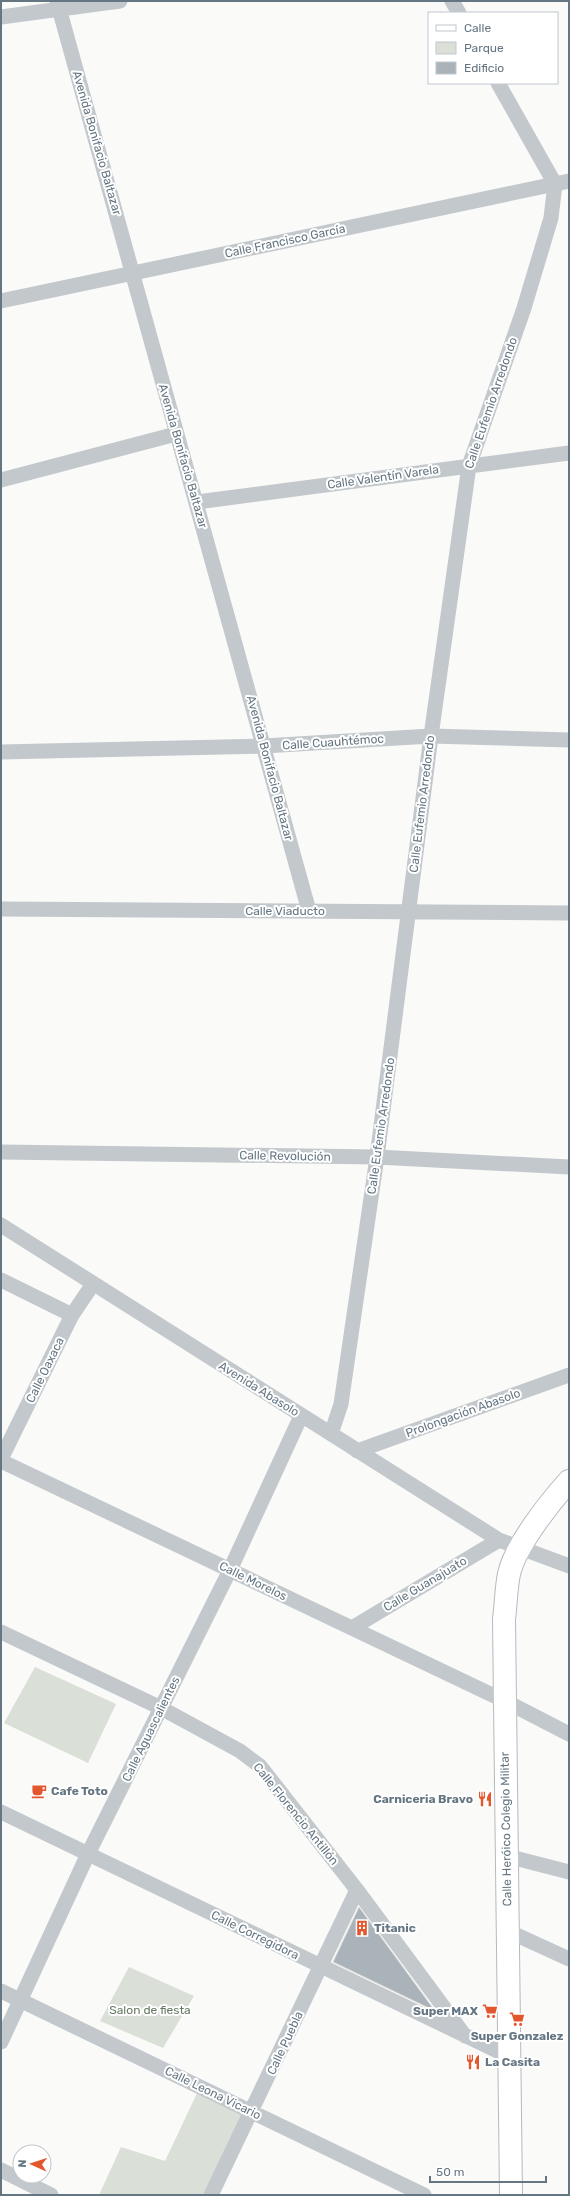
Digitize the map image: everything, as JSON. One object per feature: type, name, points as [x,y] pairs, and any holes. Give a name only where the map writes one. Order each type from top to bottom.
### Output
[{"type":"main road","name":"Calle Heróico Colegio Militar","points":[[512,2195],[504,1619],[510,1572],[520,1549],[550,1502],[569,1481]]},
{"type":"street","points":[[1,17],[58,6],[120,1]]},
{"type":"street","points":[[452,1],[458,12]]},
{"type":"street","name":"Avenida Bonifacio Baltazar","points":[[58,6],[134,273],[176,434],[197,502],[309,911]]},
{"type":"street","points":[[499,84],[562,182]]},
{"type":"street","name":"Calle Francisco García","points":[[1,301],[562,182]]},
{"type":"street","name":"Calle Eufemio Arredondo","points":[[331,1434],[341,1404],[377,1157],[431,736],[469,466],[524,308],[562,182]]},
{"type":"street","points":[[1,480],[176,434]]},
{"type":"street","name":"Calle Valentín Varela","points":[[197,502],[569,453]]},
{"type":"street","name":"Calle Cuauhtémoc","points":[[1,752],[264,746],[431,736],[569,740]]},
{"type":"street","name":"Calle Viaducto","points":[[1,909],[569,913]]},
{"type":"street","name":"Calle Revolución","points":[[1,1152],[377,1157],[569,1167]]},
{"type":"street","name":"Avenida Abasolo","points":[[1,1225],[498,1540],[569,1566]]},
{"type":"street","points":[[1,1280],[72,1315]]},
{"type":"street","name":"Calle Oaxaca","points":[[1,1460],[72,1315],[93,1284]]},
{"type":"street","name":"Prolongación Abasolo","points":[[357,1451],[569,1375]]},
{"type":"street","name":"Calle Aguascalientes","points":[[1,2042],[88,1854],[230,1570],[302,1416]]},
{"type":"street","name":"Calle Morelos","points":[[1,1460],[505,1701],[569,1734]]},
{"type":"street","name":"Calle Guanajuato","points":[[352,1628],[498,1540]]},
{"type":"street","name":"Calle Florencio Antillón","points":[[1,1632],[161,1708],[240,1751],[260,1766],[357,1890],[465,2036]]},
{"type":"street","name":"Calle Corregidora","points":[[1,1812],[510,2057]]},
{"type":"street","points":[[507,1856],[569,1872]]},
{"type":"street","name":"Calle Puebla","points":[[211,2195],[357,1890]]},
{"type":"street","points":[[508,1931],[569,1959]]},
{"type":"street","name":"Calle Leona Vicario","points":[[1,1991],[424,2195]]},
{"type":"street","points":[[1,2170],[50,2195]]},
{"type":"green space","points":[[35,1667],[116,1704],[88,1763],[4,1723]]},
{"type":"green space","name":"Salon de fiesta","points":[[129,1967],[194,1996],[163,2048],[100,2021]]},
{"type":"green space","points":[[200,2087],[250,2111],[210,2195],[99,2195],[121,2147],[165,2161]]},
{"type":"building","points":[[359,1907],[435,2011],[333,1962]]},
{"type":"place","name":"Cafe Toto","points":[[39,1791]]},
{"type":"place","name":"Carniceria Bravo","points":[[485,1799]]},
{"type":"place","name":"Titanic","points":[[362,1928]]},
{"type":"place","name":"Super MAX","points":[[490,2011]]},
{"type":"place","name":"Super Gonzalez","points":[[517,2019]]},
{"type":"place","name":"La Casita","points":[[473,2062]]}]
